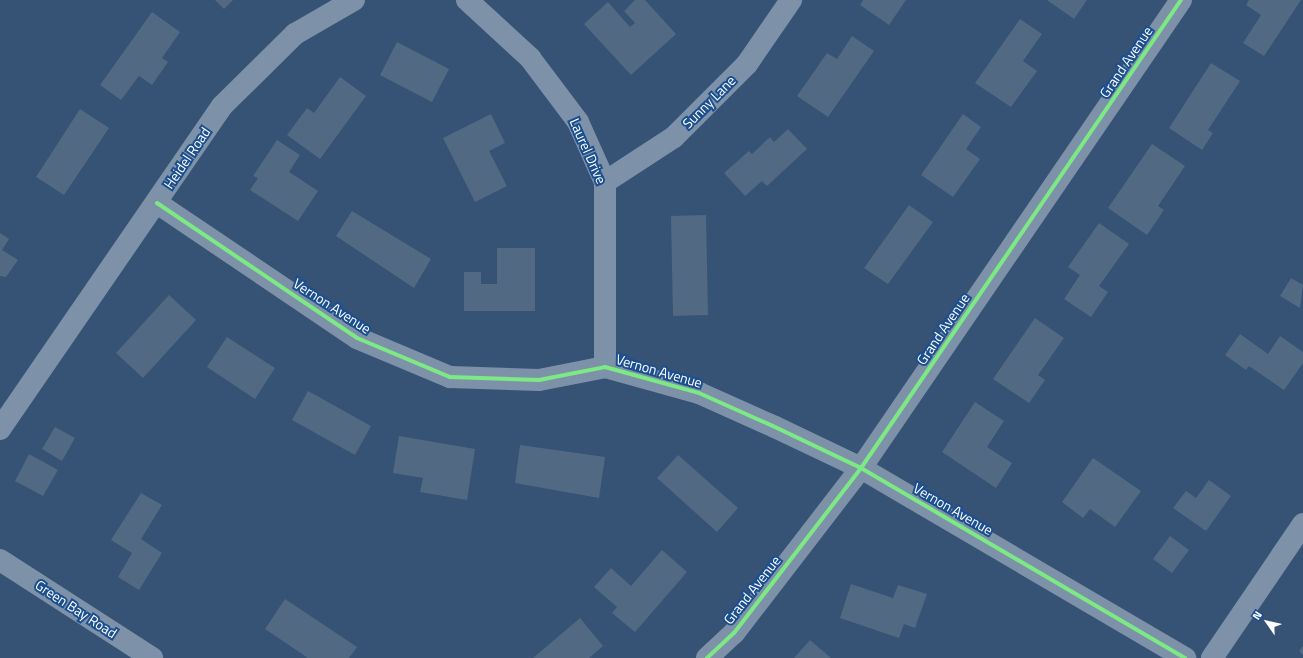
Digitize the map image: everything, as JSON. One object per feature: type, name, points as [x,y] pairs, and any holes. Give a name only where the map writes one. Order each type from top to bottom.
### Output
[{"type":"street","name":"Heidel Road","points":[[0,429],[157,203],[222,106],[295,34],[354,0]]},
{"type":"street","name":"Laurel Drive","points":[[467,0],[530,58],[578,122],[605,182],[605,367]]},
{"type":"street","name":"Sunny Lane","points":[[605,182],[674,137],[747,64],[791,0]]},
{"type":"street","name":"Grand Avenue","points":[[707,658],[734,633],[861,468],[1181,0]]},
{"type":"street","name":"Vernon Avenue","points":[[157,203],[357,338],[450,377],[539,380],[605,367],[699,393],[861,468],[1185,658]]},
{"type":"street","points":[[1212,658],[1303,524]]},
{"type":"street","name":"Green Bay Road","points":[[0,560],[152,658]]},
{"type":"building","points":[[215,0],[233,0],[224,9]]},
{"type":"building","points":[[635,0],[645,0],[676,34],[631,75],[584,24],[608,2],[630,27],[635,23],[624,11]]},
{"type":"building","points":[[863,0],[906,0],[889,25],[860,5]]},
{"type":"building","points":[[1047,0],[1087,0],[1074,19]]},
{"type":"building","points":[[1249,0],[1301,0],[1264,56],[1243,43],[1261,15],[1246,5]]},
{"type":"building","points":[[152,12],[180,32],[162,58],[168,62],[152,85],[139,76],[121,100],[100,85]]},
{"type":"building","points":[[1020,19],[1042,34],[1023,61],[1037,71],[1011,107],[975,83]]},
{"type":"building","points":[[852,36],[874,51],[828,117],[797,96],[827,53],[837,59]]},
{"type":"building","points":[[397,42],[449,69],[432,102],[380,75]]},
{"type":"building","points":[[1211,63],[1240,81],[1208,130],[1213,133],[1202,150],[1169,128]]},
{"type":"building","points":[[340,77],[366,96],[320,159],[287,135],[307,108],[314,113]]},
{"type":"building","points":[[80,109],[109,128],[64,195],[36,177]]},
{"type":"building","points":[[491,114],[505,143],[489,151],[507,186],[475,202],[443,138]]},
{"type":"building","points":[[963,114],[981,127],[966,149],[980,159],[953,197],[921,175]]},
{"type":"building","points":[[788,129],[807,149],[767,186],[762,181],[745,196],[724,173],[749,151],[752,154],[770,137],[774,142]]},
{"type":"building","points":[[277,140],[300,155],[289,172],[318,191],[298,221],[250,190],[258,178],[253,176]]},
{"type":"building","points":[[1152,144],[1185,166],[1158,206],[1164,210],[1147,235],[1108,208]]},
{"type":"building","points":[[909,205],[933,222],[888,284],[864,268]]},
{"type":"building","points":[[352,211],[431,259],[414,288],[336,236]]},
{"type":"building","points":[[706,215],[708,315],[673,316],[671,216]]},
{"type":"building","points":[[1099,223],[1129,244],[1099,286],[1108,292],[1091,317],[1064,299],[1080,275],[1068,267]]},
{"type":"building","points":[[0,233],[9,239],[2,250],[18,260],[6,277],[0,276]]},
{"type":"building","points":[[497,248],[535,248],[535,311],[464,311],[464,272],[481,272],[481,284],[497,284]]},
{"type":"building","points":[[1291,278],[1303,285],[1300,308],[1280,296]]},
{"type":"building","points":[[169,295],[196,320],[143,378],[116,353]]},
{"type":"building","points":[[1035,318],[1064,338],[1038,375],[1045,380],[1029,403],[993,379]]},
{"type":"building","points":[[1240,334],[1268,354],[1280,336],[1303,352],[1303,363],[1284,390],[1249,366],[1246,370],[1225,355]]},
{"type":"building","points":[[227,337],[275,368],[255,399],[207,367]]},
{"type":"building","points":[[308,391],[371,426],[355,455],[292,420]]},
{"type":"building","points":[[975,402],[1004,421],[987,447],[1012,463],[996,488],[942,452]]},
{"type":"building","points":[[55,427],[75,438],[62,461],[42,449]]},
{"type":"building","points":[[399,436],[475,449],[467,500],[420,492],[423,478],[393,473]]},
{"type":"building","points":[[520,445],[605,457],[599,498],[515,483]]},
{"type":"building","points":[[29,454],[58,470],[43,496],[15,481]]},
{"type":"building","points":[[678,455],[738,508],[717,532],[657,478]]},
{"type":"building","points":[[1093,458],[1141,491],[1115,527],[1090,509],[1083,518],[1062,502]]},
{"type":"building","points":[[1209,480],[1231,496],[1206,531],[1173,508],[1186,491],[1196,498]]},
{"type":"building","points":[[141,493],[162,505],[141,539],[162,553],[139,590],[118,577],[132,553],[111,540]]},
{"type":"building","points":[[1170,536],[1189,550],[1172,573],[1153,559]]},
{"type":"building","points":[[662,550],[687,572],[635,632],[612,613],[617,607],[594,587],[611,568],[631,586]]},
{"type":"building","points":[[851,584],[893,598],[898,585],[927,594],[915,628],[904,624],[899,638],[840,618]]},
{"type":"building","points":[[285,599],[357,647],[349,658],[308,658],[265,629]]},
{"type":"building","points":[[580,618],[603,646],[589,658],[533,658]]},
{"type":"building","points":[[810,640],[831,658],[794,658]]},
{"type":"building","points":[[1303,646],[1303,655],[1299,651]]},
{"type":"cycle path","points":[[707,658],[734,633],[861,468],[1181,0]]},
{"type":"cycle path","points":[[157,203],[357,338],[450,377],[539,380],[605,367],[699,393],[861,468],[1185,658]]}]
